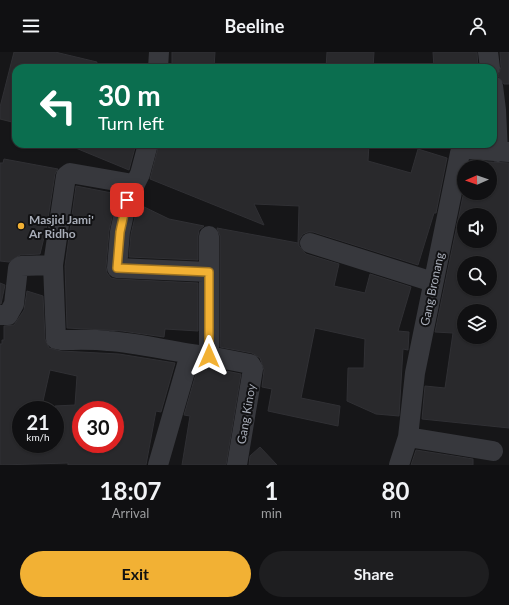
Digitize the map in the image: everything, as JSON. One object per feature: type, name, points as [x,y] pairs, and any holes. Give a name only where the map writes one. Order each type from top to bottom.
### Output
[{"type":"street","points":[[158,64],[159,52]]},
{"type":"street","points":[[488,52],[490,64]]},
{"type":"street","points":[[497,116],[503,152]]},
{"type":"street","points":[[147,148],[140,174],[133,184],[127,200],[120,232],[117,268],[209,272]]},
{"type":"street","name":"Gang Bronang","points":[[399,465],[408,437],[415,373],[433,282],[438,267],[460,153],[462,150],[467,149],[503,152]]},
{"type":"street","points":[[133,184],[85,174],[70,173],[66,176],[53,265],[55,336],[58,340],[107,340],[200,355]]},
{"type":"street","points":[[158,465],[200,355],[209,272],[209,236]]},
{"type":"street","points":[[310,243],[433,282]]},
{"type":"street","points":[[0,315],[8,315],[13,309],[18,268],[21,266],[53,265]]},
{"type":"street","name":"Gang Kinoy","points":[[200,355],[250,364],[254,373],[237,465]]},
{"type":"street","points":[[408,437],[493,451]]},
{"type":"building","points":[[14,52],[55,52],[97,62],[97,64],[12,64],[12,122],[0,119],[0,107]]},
{"type":"building","points":[[172,52],[215,52],[214,64],[172,64]]},
{"type":"building","points":[[327,52],[374,52],[373,64],[326,64]]},
{"type":"building","points":[[433,52],[477,52],[478,64],[434,64]]},
{"type":"building","points":[[500,52],[509,52],[509,84],[504,84],[498,76],[501,67]]},
{"type":"building","points":[[76,148],[135,148],[129,170]]},
{"type":"building","points":[[158,148],[369,148],[368,161],[411,173],[418,149],[447,158],[436,213],[434,213],[418,265],[313,232],[303,234],[299,240],[299,246],[306,254],[339,264],[334,286],[365,293],[370,274],[411,287],[398,331],[409,332],[408,350],[403,349],[399,416],[376,414],[347,401],[348,368],[364,368],[365,339],[315,328],[301,398],[340,406],[338,426],[268,411],[272,389],[262,387],[264,370],[260,358],[252,353],[220,347],[220,236],[217,228],[298,243],[299,206],[254,204],[264,225],[150,179]]},
{"type":"building","points":[[4,159],[58,169],[55,174],[47,225],[40,254],[20,255],[9,262],[0,261],[0,163],[3,163]]},
{"type":"building","points":[[497,162],[509,163],[509,428],[422,419],[425,386],[445,388],[453,333],[435,332],[457,225],[457,248],[497,248],[497,208],[461,208],[462,200],[497,200]]},
{"type":"building","points":[[76,186],[117,194],[109,231],[106,267],[107,273],[111,278],[198,283],[198,331],[165,329],[164,337],[122,331],[67,328],[65,266]]},
{"type":"building","points":[[138,204],[169,219],[204,226],[199,230],[198,260],[129,257],[131,234]]},
{"type":"building","points":[[0,283],[5,285],[1,304],[0,304]]},
{"type":"building","points":[[27,291],[43,296],[45,339],[49,348],[61,351],[119,354],[175,363],[161,412],[156,411],[146,465],[68,465],[68,463],[0,465],[0,344],[2,344],[2,340],[4,340],[4,326],[14,325],[24,310]]},
{"type":"building","points":[[206,367],[241,374],[226,465],[182,465],[190,416],[184,415],[197,370],[206,371]]},
{"type":"building","points":[[260,447],[277,465],[249,465],[250,456]]},
{"type":"building","points":[[416,450],[473,459],[473,465],[411,465]]},
{"type":"place","name":"Masjid Jami' Ar Ridho","points":[[21,226]]},
{"type":"route","points":[[127,200],[120,232],[117,268],[209,272],[209,356]]}]
